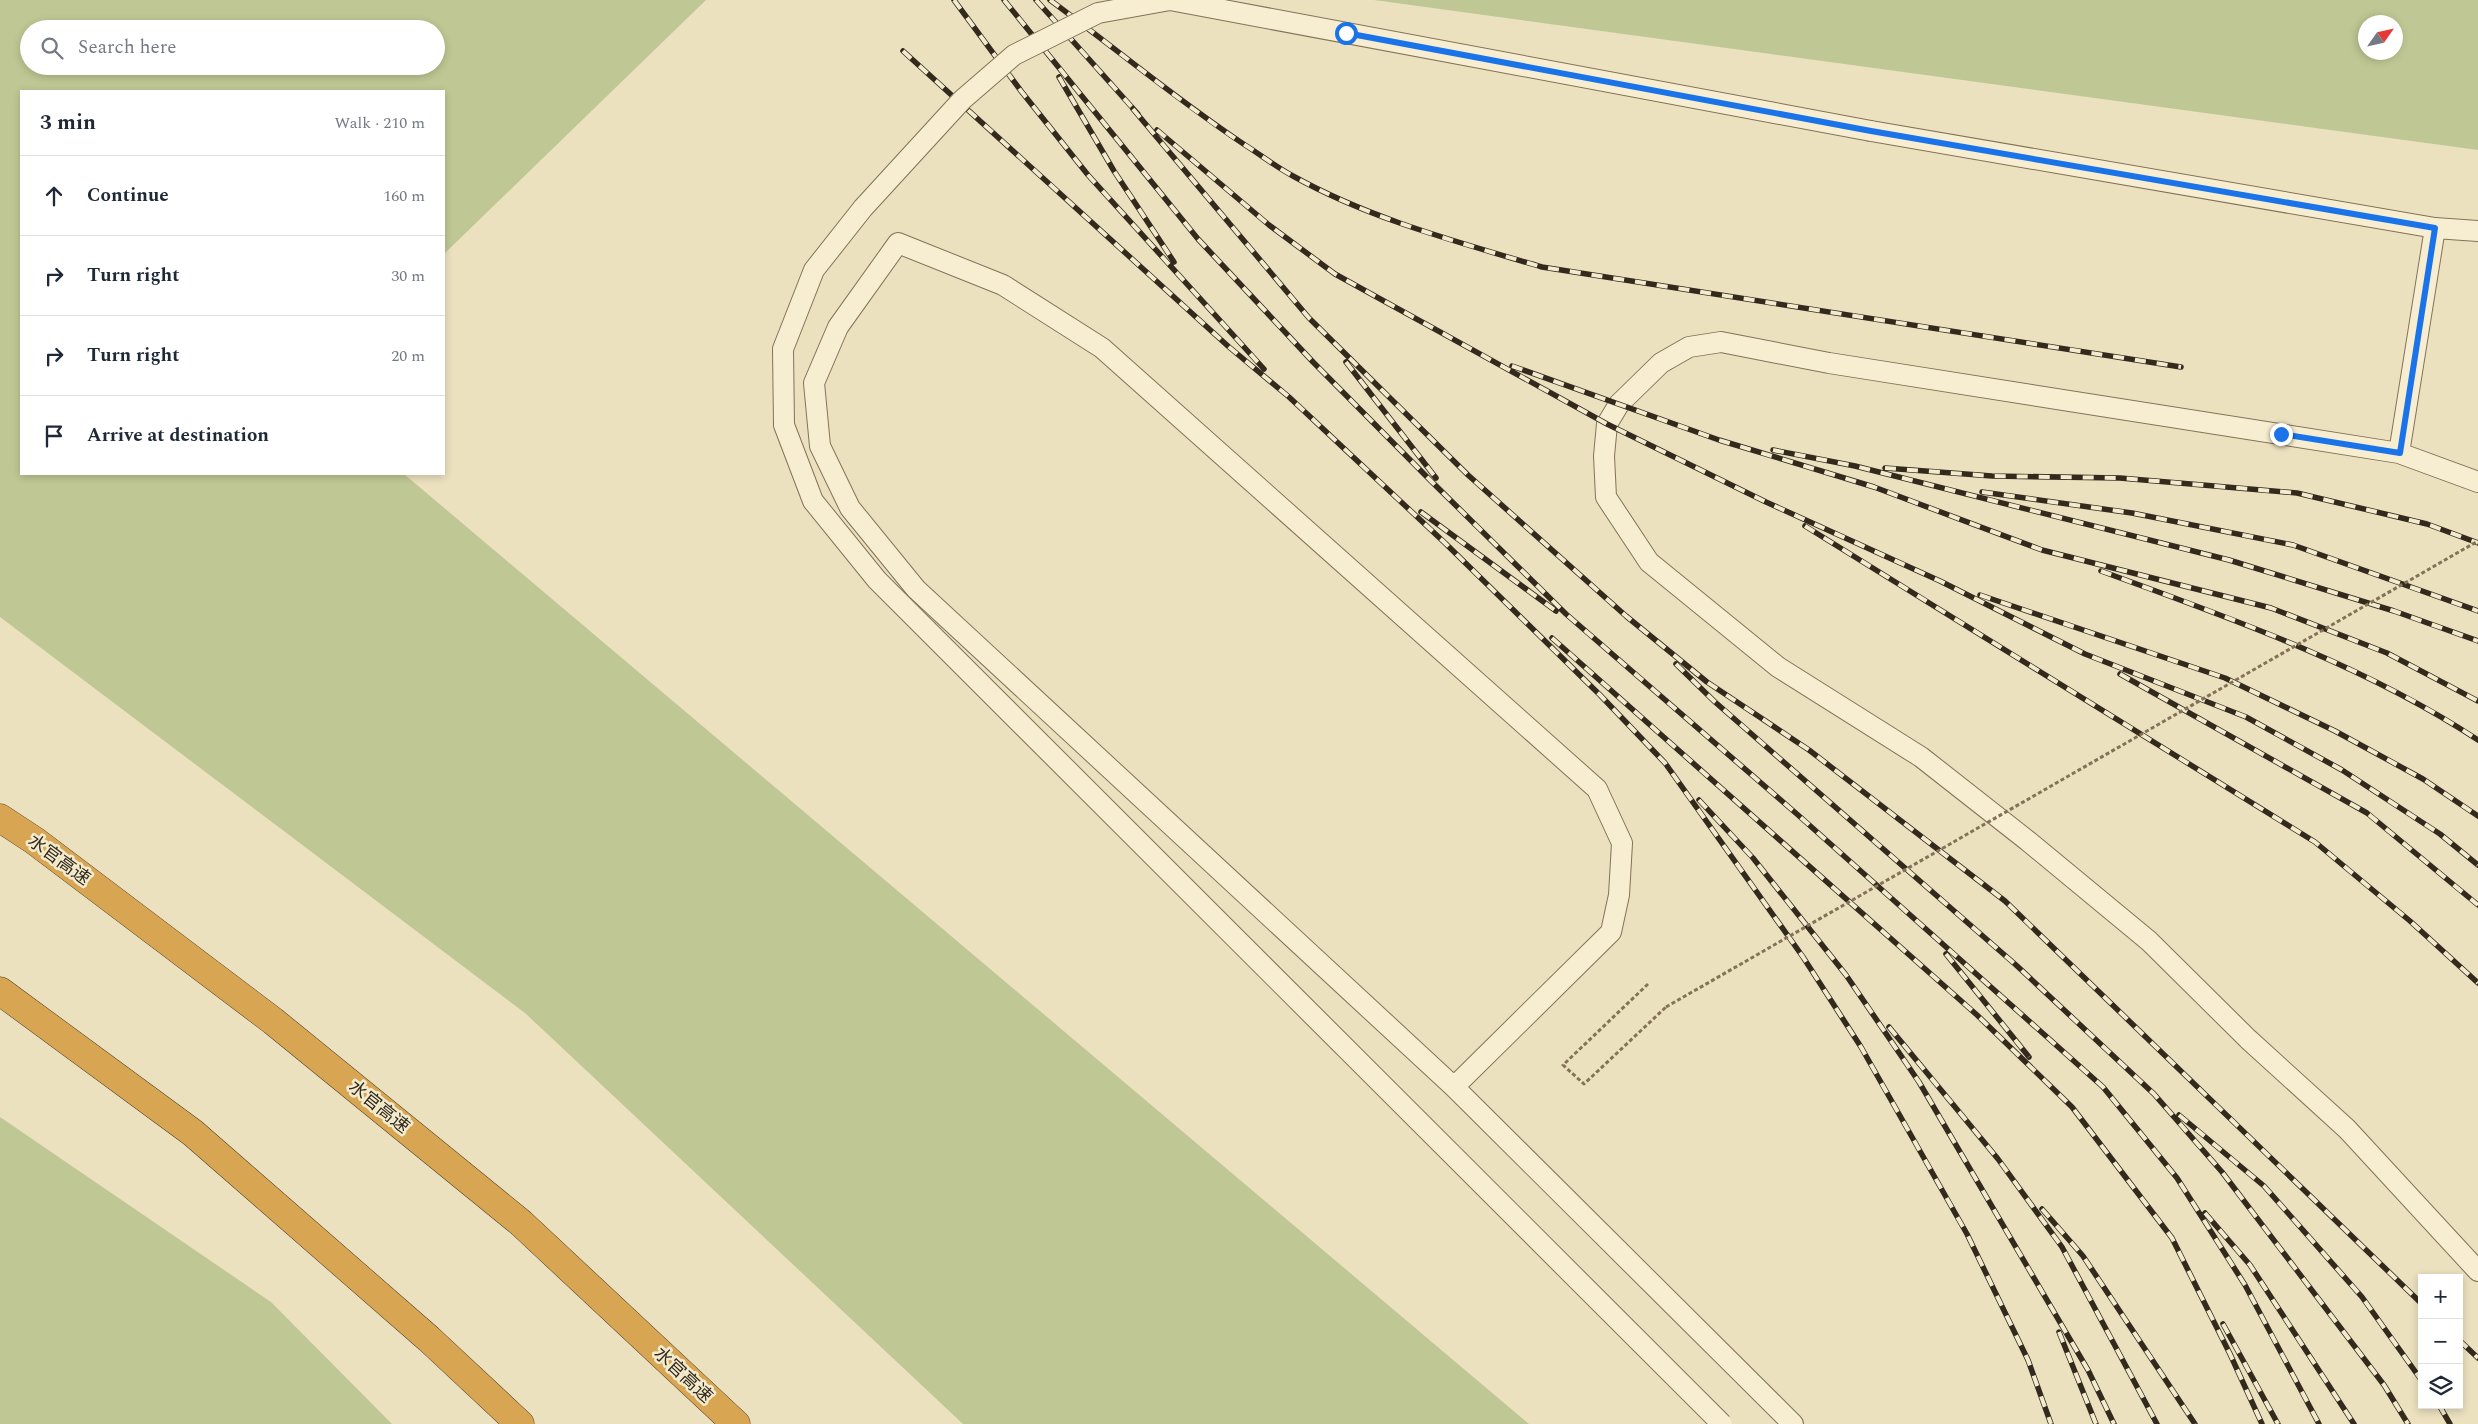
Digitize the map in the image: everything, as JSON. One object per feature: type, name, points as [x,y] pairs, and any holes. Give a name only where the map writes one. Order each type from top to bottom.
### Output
[{"type":"highway","name":"水官高速","points":[[0,818],[35,841],[273,1021],[521,1222],[736,1424]]},
{"type":"highway","points":[[0,991],[193,1133],[429,1339],[520,1424]]},
{"type":"lane","points":[[1722,1424],[877,580],[813,501],[784,425],[783,349],[814,270],[863,208],[962,100],[1014,55],[1098,12],[1170,0],[1871,131],[2435,228],[2478,231]]},
{"type":"lane","points":[[2400,453],[2435,228]]},
{"type":"lane","points":[[1454,1087],[1611,932],[1618,895],[1622,843],[1597,789],[1102,348],[1003,285],[898,243],[838,327],[814,383],[820,446],[850,508],[916,588],[1454,1087],[1793,1424]]},
{"type":"lane","points":[[2478,482],[2400,453],[1838,364],[1722,342],[1689,347],[1661,363],[1619,404],[1607,424],[1604,456],[1606,497],[1649,562],[1778,666],[1921,757],[2028,840],[2149,941],[2248,1039],[2348,1129],[2478,1271]]},
{"type":"path","points":[[1648,984],[1563,1065],[1584,1084],[1666,1007],[2478,542]]},
{"type":"green space","points":[[0,0],[706,0],[445,253],[445,90],[20,90],[20,475],[405,475],[1529,1424],[963,1424],[525,1013],[0,617]]},
{"type":"green space","points":[[1374,0],[2478,0],[2478,150]]},
{"type":"green space","points":[[0,1117],[271,1302],[392,1424],[0,1424]]},
{"type":"railway","points":[[954,0],[1021,91],[1088,175],[1264,369]]},
{"type":"railway","points":[[1004,0],[1198,239],[1313,362],[1431,481],[1566,614],[1798,815],[2103,1087],[2177,1178],[2245,1285],[2319,1424]]},
{"type":"railway","points":[[1036,0],[1138,114]]},
{"type":"railway","points":[[1050,0],[1195,110],[1287,172],[1353,205],[1447,239],[1542,267],[2181,367]]},
{"type":"railway","points":[[903,51],[1229,347],[1289,397],[1445,543],[1600,695],[1665,763],[1803,957],[1861,1047],[1967,1234],[2028,1360],[2051,1424]]},
{"type":"railway","points":[[1059,77],[1114,171],[1174,262]]},
{"type":"railway","points":[[1133,109],[1309,318],[1468,475],[1626,616],[1707,682],[1809,750],[2005,901],[2418,1300]]},
{"type":"railway","points":[[1157,130],[1269,225],[1335,274],[1607,424],[1766,502],[1940,581],[2085,654],[2246,717],[2342,770],[2440,834],[2478,865]]},
{"type":"railway","points":[[1346,362],[1436,478]]},
{"type":"railway","points":[[1512,366],[1719,440],[1874,487],[2042,550],[2271,608],[2387,653],[2478,701]]},
{"type":"railway","points":[[1773,450],[1855,466],[2229,560],[2394,611],[2478,641]]},
{"type":"railway","points":[[1885,468],[1992,476],[2120,478],[2297,493],[2427,524],[2478,543]]},
{"type":"railway","points":[[1982,492],[2132,513],[2293,545],[2478,611]]},
{"type":"railway","points":[[1421,512],[1556,611]]},
{"type":"railway","points":[[1805,526],[2315,842],[2410,921],[2478,983]]},
{"type":"railway","points":[[2101,571],[2246,625],[2342,666],[2389,688],[2435,713],[2478,740]]},
{"type":"railway","points":[[1980,595],[2225,678],[2335,731],[2423,779],[2478,816]]},
{"type":"railway","points":[[1552,638],[1977,1015],[2072,1107],[2172,1238],[2230,1354],[2262,1424]]},
{"type":"railway","points":[[1676,664],[1715,702],[2016,965],[2154,1094],[2222,1172],[2384,1385],[2408,1424]]},
{"type":"railway","points":[[2120,674],[2367,813],[2478,905]]},
{"type":"railway","points":[[1699,800],[1753,858],[1846,975],[1919,1082],[2088,1370],[2114,1424]]},
{"type":"railway","points":[[1946,954],[2029,1057]]},
{"type":"railway","points":[[1889,1027],[1998,1159],[2062,1247],[2157,1424]]},
{"type":"railway","points":[[2179,1115],[2264,1186],[2362,1297],[2418,1375]]},
{"type":"railway","points":[[2042,1209],[2083,1256],[2195,1424]]},
{"type":"railway","points":[[2205,1213],[2250,1265],[2354,1424]]},
{"type":"railway","points":[[2223,1324],[2278,1424]]},
{"type":"railway","points":[[2059,1332],[2096,1424]]},
{"type":"railway","points":[[2463,1344],[2478,1358]]},
{"type":"railway","points":[[2441,1409],[2450,1424]]},
{"type":"route","points":[[1346,33],[1871,131],[2435,228],[2400,453],[2281,434]]}]
